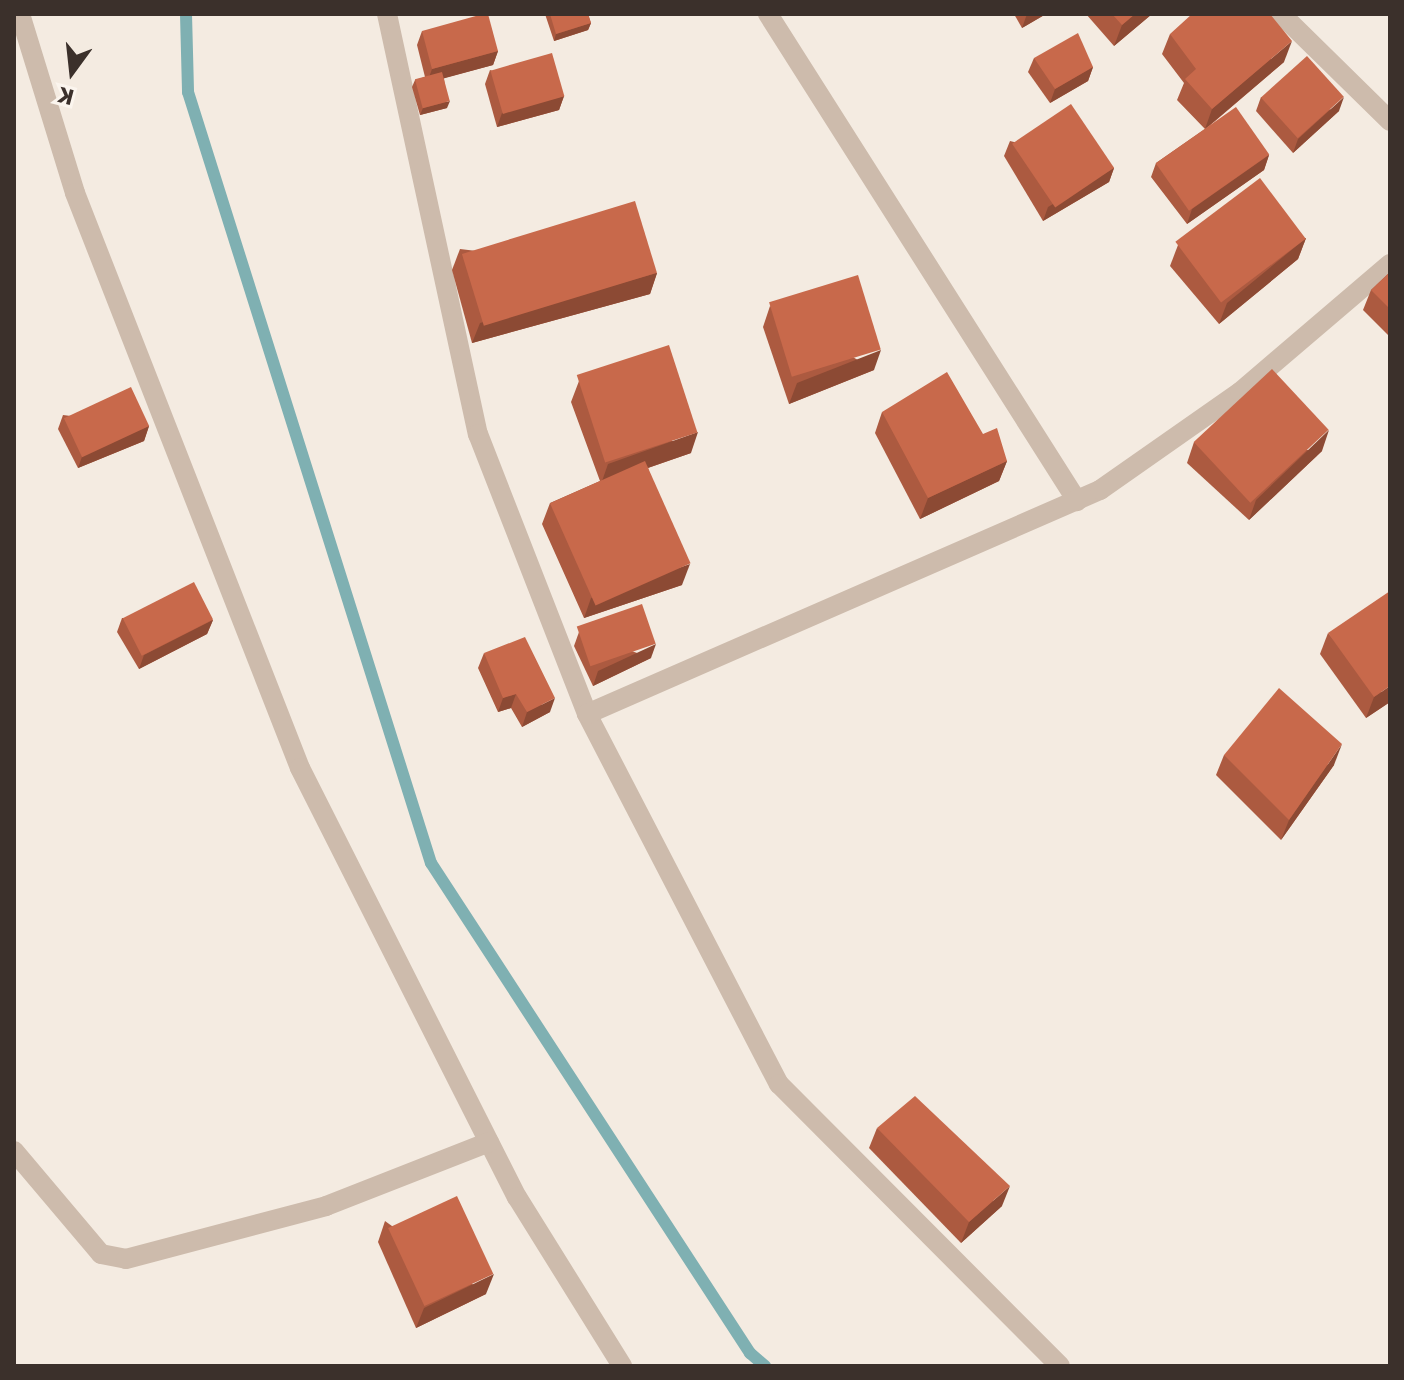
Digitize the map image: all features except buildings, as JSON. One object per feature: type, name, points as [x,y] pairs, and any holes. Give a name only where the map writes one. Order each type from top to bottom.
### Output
[{"type":"street","points":[[20,14],[75,193],[300,768],[489,1142],[622,1366]]},
{"type":"street","points":[[387,14],[478,434],[587,714],[779,1084],[1060,1366]]},
{"type":"street","points":[[768,14],[1077,501]]},
{"type":"street","points":[[1281,14],[1390,121]]},
{"type":"street","points":[[587,714],[1100,490],[1240,392],[1390,264]]},
{"type":"street","points":[[14,1151],[101,1254],[126,1259],[326,1206],[489,1142]]},
{"type":"waterway","points":[[186,14],[188,92],[431,863],[750,1353],[765,1366]]}]
